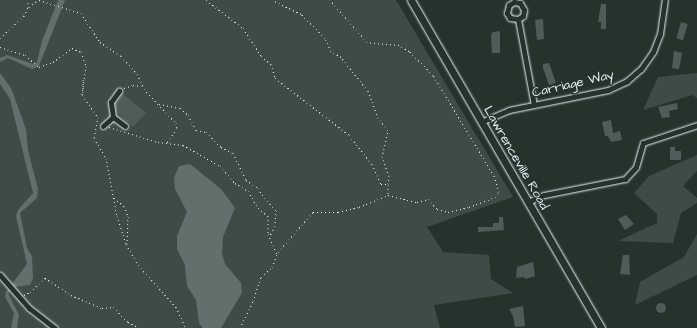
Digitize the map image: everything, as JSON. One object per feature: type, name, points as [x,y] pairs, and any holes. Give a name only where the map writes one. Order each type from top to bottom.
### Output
[{"type":"highway","name":"Lawrenceville Road","points":[[411,0],[601,328]]},
{"type":"street","name":"Carriage Way","points":[[482,122],[502,112],[608,90],[634,75],[648,61],[657,43],[665,0]]},
{"type":"street","points":[[518,19],[534,105]]},
{"type":"street","points":[[119,91],[111,102],[113,117],[125,126]]},
{"type":"street","points":[[103,126],[113,117]]},
{"type":"street","points":[[528,202],[544,195],[625,179],[636,167],[643,143],[697,125]]},
{"type":"street","points":[[0,275],[29,308],[55,328]]},
{"type":"path","points":[[28,0],[28,8]]},
{"type":"path","points":[[0,38],[18,23],[28,8],[39,0],[81,13],[100,42],[121,56],[137,74],[144,88],[177,124],[167,143]]},
{"type":"path","points":[[206,0],[243,28],[261,56],[271,64],[275,78],[349,135],[372,164],[381,184],[387,184]]},
{"type":"path","points":[[272,0],[301,14],[325,38],[330,51],[341,57],[368,90],[378,118],[388,130],[382,156],[390,179],[387,184],[388,195]]},
{"type":"path","points":[[240,328],[253,301],[259,280],[272,267],[276,255],[311,213],[338,212],[359,207],[388,195],[417,202],[428,199],[437,209],[448,212],[469,207],[496,197],[499,189],[433,75],[409,51],[399,45],[367,42],[330,0]]},
{"type":"path","points":[[0,47],[25,55],[39,67],[53,62],[72,48],[76,48],[86,62],[83,78],[83,99],[98,117],[94,135],[106,158],[113,198],[127,245],[138,265],[176,307],[185,328]]},
{"type":"path","points":[[119,91],[133,85],[144,88]]},
{"type":"path","points":[[159,104],[180,108],[188,115],[196,130],[208,133],[221,147],[233,153],[246,180],[258,188],[264,198],[276,210],[275,226],[271,234],[268,234]]},
{"type":"path","points":[[94,135],[103,126],[167,143],[183,145],[200,152],[220,166],[238,186],[248,191],[258,208],[268,217],[268,234],[276,255]]},
{"type":"path","points":[[113,198],[124,206],[128,216],[127,245]]},
{"type":"path","points":[[14,290],[27,294],[45,278],[71,295],[102,308],[113,307],[128,322],[140,328]]},
{"type":"shaded area","points":[[0,0],[396,0],[513,197],[427,227],[443,252],[489,255],[491,279],[513,293],[434,305],[440,328],[0,328]]},
{"type":"shaded area","points":[[58,0],[65,0],[39,66],[32,69],[8,58],[0,62],[0,58],[7,55],[33,64],[37,62],[42,41]]},
{"type":"shaded area","points":[[0,73],[11,88],[26,129],[28,150],[38,189],[37,198],[20,213],[27,248],[32,256],[33,278],[30,285],[15,287],[8,293],[19,315],[17,328],[11,328],[14,313],[5,297],[6,292],[27,264],[16,216],[18,210],[33,193],[10,99],[0,84]]},
{"type":"shaded area","points":[[697,73],[697,98],[692,95],[643,110],[658,77]]},
{"type":"shaded area","points":[[697,155],[697,171],[683,186],[697,198],[697,203],[681,213],[673,243],[618,241],[657,223],[657,214],[634,193],[649,176]]},
{"type":"shaded area","points":[[190,164],[221,189],[235,208],[223,237],[222,253],[225,264],[241,283],[242,293],[221,328],[203,328],[199,323],[196,300],[187,286],[185,265],[177,249],[177,236],[187,212],[175,189],[174,178],[179,166]]},
{"type":"shaded area","points":[[697,234],[697,275],[635,305],[640,282],[684,257]]},
{"type":"building","points":[[601,4],[606,4],[606,29],[601,29],[601,22],[598,22]]},
{"type":"building","points":[[543,19],[544,39],[537,40],[535,20]]},
{"type":"building","points":[[681,22],[688,24],[683,40],[676,38]]},
{"type":"building","points":[[500,31],[500,53],[492,53],[491,35],[493,32]]},
{"type":"building","points":[[674,51],[682,53],[679,69],[672,68]]},
{"type":"building","points":[[549,63],[556,83],[549,85],[543,64]]},
{"type":"building","points":[[123,94],[146,113],[133,127],[116,112],[115,103]]},
{"type":"building","points":[[677,103],[678,109],[669,111],[670,117],[662,118],[658,107]]},
{"type":"building","points":[[611,120],[613,133],[620,131],[622,140],[611,142],[608,136],[605,136],[602,122]]},
{"type":"building","points":[[670,147],[675,147],[675,151],[681,151],[681,160],[670,160]]},
{"type":"building","points":[[626,215],[634,224],[625,230],[618,219]]},
{"type":"building","points":[[499,217],[503,217],[504,230],[478,232],[478,227],[493,227],[493,223],[499,223]]},
{"type":"building","points":[[623,255],[629,255],[630,275],[620,274]]},
{"type":"building","points":[[533,262],[535,276],[526,279],[523,277],[516,278],[517,267]]},
{"type":"building","points":[[659,303],[663,303],[665,304],[665,312],[659,313],[656,310],[656,306]]},
{"type":"building","points":[[523,306],[525,326],[515,327],[513,316],[509,309]]}]
